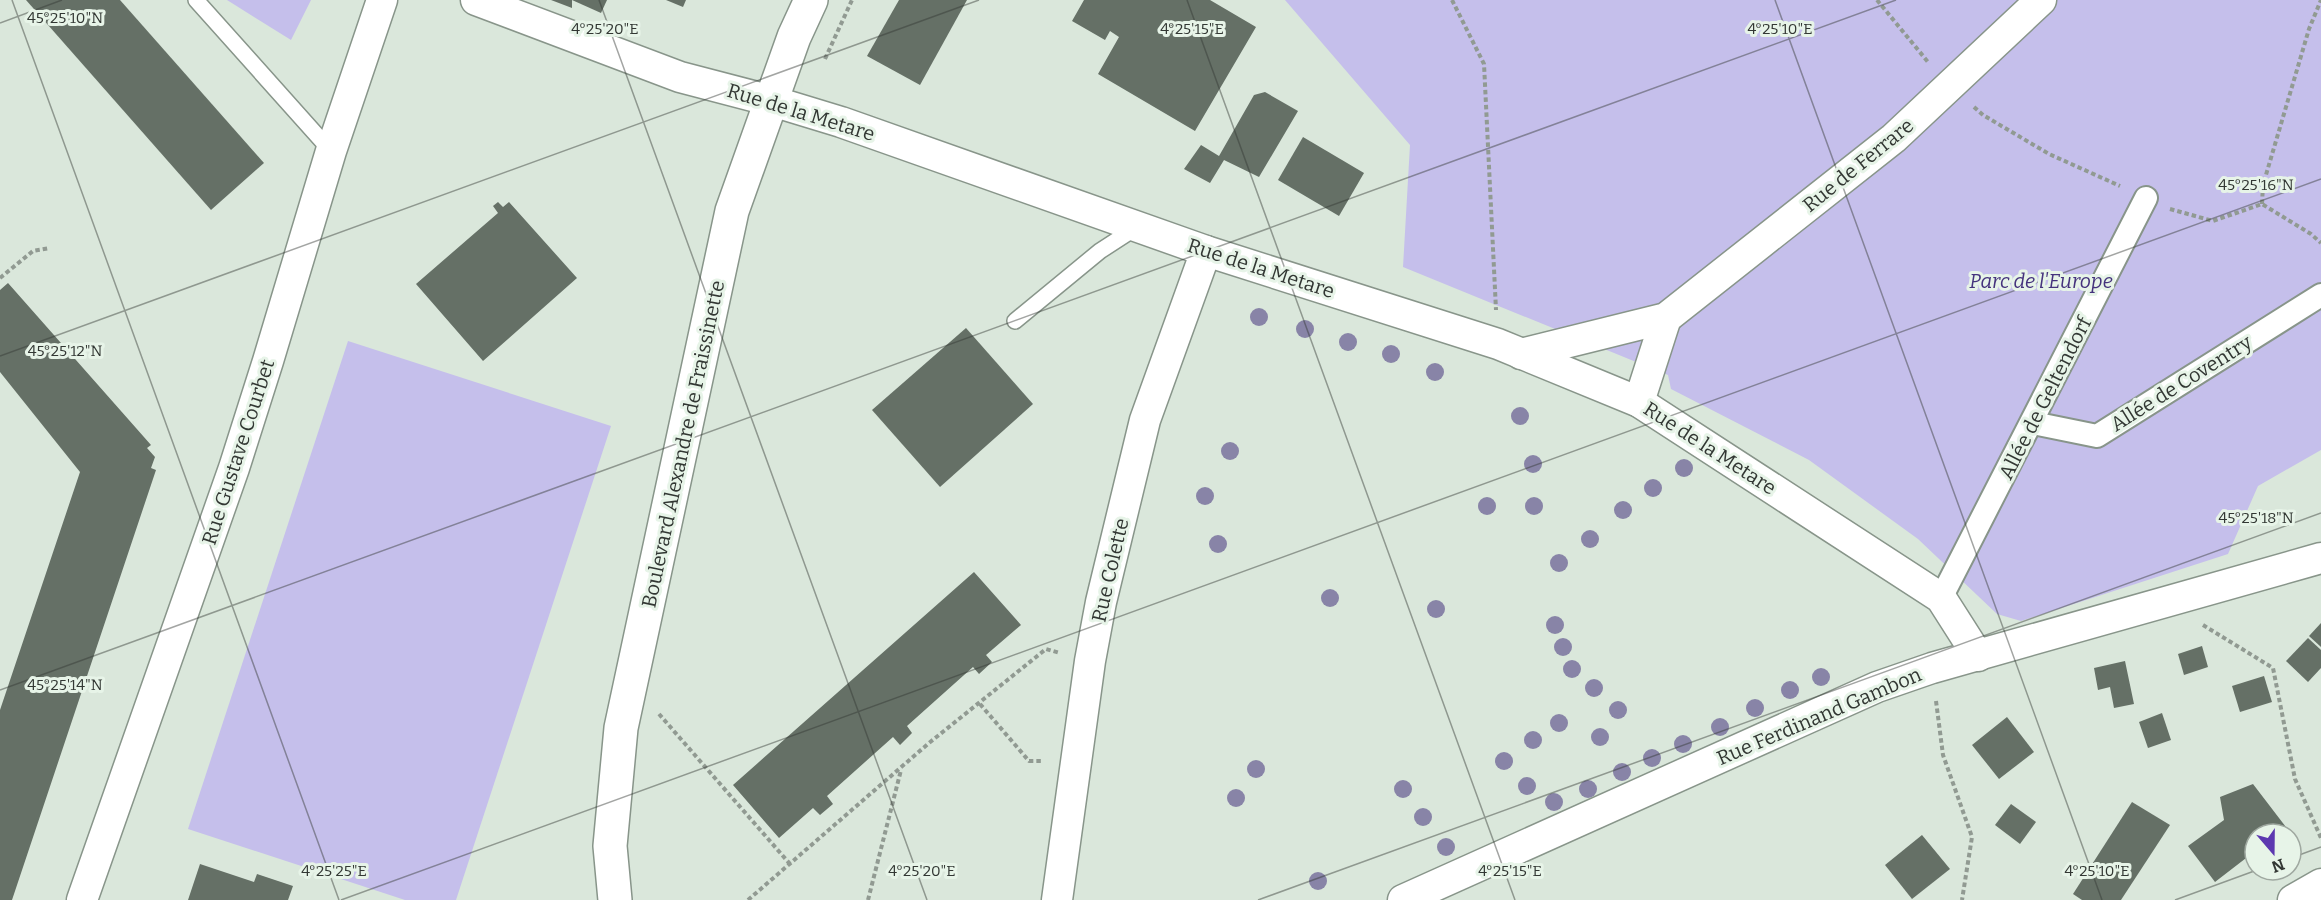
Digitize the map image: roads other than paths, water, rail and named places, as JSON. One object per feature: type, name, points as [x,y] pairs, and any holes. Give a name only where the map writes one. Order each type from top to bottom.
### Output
[{"type":"street","name":"Rue Gustave Courbet","points":[[82,900],[234,468],[331,151],[382,0]]},
{"type":"street","name":"Rue de la Metare","points":[[476,0],[680,77],[787,106],[1206,251],[1510,349],[1639,402],[1941,598],[1978,656]]},
{"type":"street","name":"Boulevard Alexandre de Fraissinette","points":[[615,900],[610,846],[621,728],[732,211],[787,106],[794,37],[811,0]]},
{"type":"street","name":"Rue de Ferrare","points":[[1510,349],[1666,318],[1894,138],[2041,0]]},
{"type":"street","name":"Allée de Geltendorf","points":[[1941,598],[2033,423],[2146,198]]},
{"type":"street","name":"Rue Colette","points":[[1057,900],[1090,661],[1101,602],[1145,420],[1206,251]]},
{"type":"street","name":"Allée de Coventry","points":[[2033,423],[2097,436],[2321,295]]},
{"type":"street","points":[[1639,402],[1666,318]]},
{"type":"street","name":"Rue Ferdinand Gambon","points":[[1403,900],[1877,687],[1932,668],[2321,558]]},
{"type":"street","points":[[2294,900],[2321,884]]},
{"type":"lane","points":[[196,0],[331,151]]},
{"type":"lane","points":[[1015,321],[1100,251],[1137,227]]},
{"type":"park label","name":"Parc de l'Europe","points":[[2041,281]]}]
